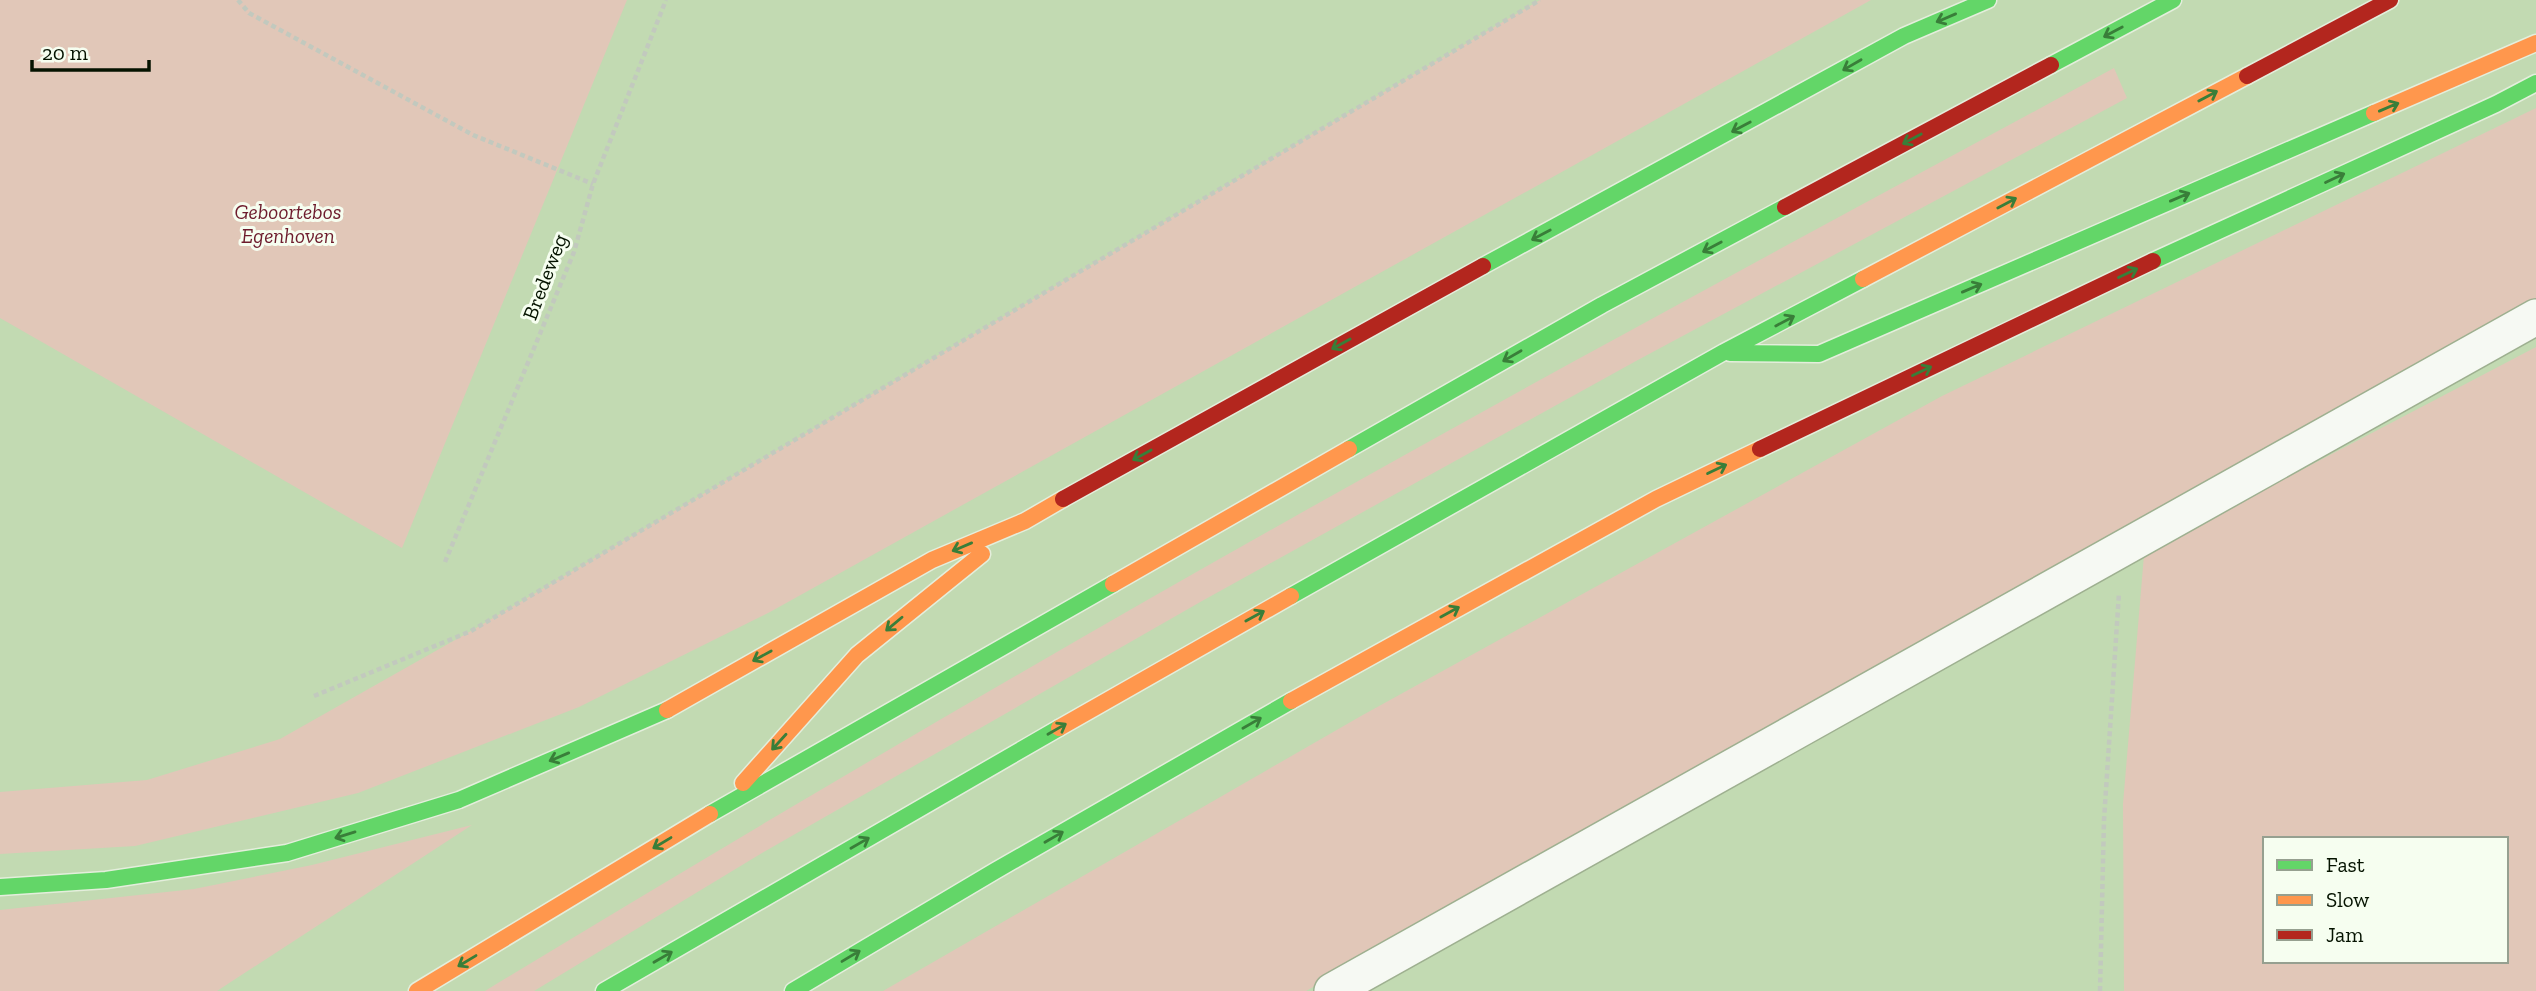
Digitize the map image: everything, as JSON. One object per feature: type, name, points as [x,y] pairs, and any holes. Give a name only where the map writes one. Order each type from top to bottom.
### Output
[{"type":"highway","points":[[0,887],[106,880],[287,853],[459,800],[657,715],[932,560],[1025,521],[1403,309],[1903,36],[1988,0]]},
{"type":"highway","points":[[417,991],[720,808],[1602,305],[2173,0]]},
{"type":"highway","points":[[604,991],[1173,662],[1724,352],[2390,0]]},
{"type":"highway","points":[[1724,352],[1819,354],[2536,43]]},
{"type":"highway","points":[[793,991],[995,871],[1367,657],[1656,499],[2060,304],[2496,104],[2536,83]]},
{"type":"highway","points":[[720,808],[857,655],[931,593],[1025,521]]},
{"type":"street","points":[[1332,991],[2536,317]]},
{"type":"path","points":[[238,0],[249,13],[473,135],[593,184]]},
{"type":"path","name":"Bredeweg","points":[[445,562],[574,252],[593,184],[666,0]]},
{"type":"path","points":[[314,696],[471,631],[1540,0]]},
{"type":"path","points":[[2100,991],[2104,820],[2122,548]]},
{"type":"green space","name":"Geboortebos Egenhoven","points":[[0,0],[627,0],[402,548],[0,318]]},
{"type":"green space","points":[[1540,0],[1871,0],[770,612],[579,707],[358,793],[135,846],[0,854],[0,792],[147,780],[280,739],[471,631]]},
{"type":"green space","points":[[2114,68],[2127,98],[1636,361],[1202,601],[762,853],[534,991],[485,991],[909,738],[1194,573],[1482,412]]},
{"type":"green space","points":[[2536,108],[2536,302],[1306,991],[883,991],[1361,716],[1942,396]]},
{"type":"green space","points":[[2536,347],[2536,991],[2124,991],[2123,804],[2144,555],[2177,535]]},
{"type":"green space","points":[[472,825],[217,991],[0,991],[0,910],[194,889],[312,865]]},
{"type":"traffic: fast","points":[[1483,266],[1904,36],[1988,0]]},
{"type":"traffic: fast","points":[[2051,65],[2173,0]]},
{"type":"traffic: fast","points":[[2153,261],[2496,104],[2536,83]]},
{"type":"traffic: fast","points":[[1730,353],[1819,354],[2374,113]]},
{"type":"traffic: fast","points":[[1349,449],[1602,305],[1785,207]]},
{"type":"traffic: fast","points":[[1291,596],[1724,352],[1863,279]]},
{"type":"traffic: fast","points":[[710,814],[1113,584]]},
{"type":"traffic: fast","points":[[793,991],[1291,701]]},
{"type":"traffic: fast","points":[[0,887],[106,880],[287,853],[459,800],[667,710]]},
{"type":"traffic: fast","points":[[604,991],[1059,728]]},
{"type":"traffic: slow","points":[[2374,113],[2536,43]]},
{"type":"traffic: slow","points":[[1863,279],[2247,76]]},
{"type":"traffic: slow","points":[[1113,584],[1349,449]]},
{"type":"traffic: slow","points":[[1291,701],[1656,499],[1760,449]]},
{"type":"traffic: slow","points":[[667,710],[932,560],[1025,521],[1063,499]]},
{"type":"traffic: slow","points":[[743,783],[857,655],[982,554]]},
{"type":"traffic: slow","points":[[1059,728],[1291,596]]},
{"type":"traffic: slow","points":[[417,991],[710,814]]},
{"type":"traffic: jam","points":[[2247,76],[2390,0]]},
{"type":"traffic: jam","points":[[1785,207],[2051,65]]},
{"type":"traffic: jam","points":[[1760,449],[2153,261]]},
{"type":"traffic: jam","points":[[1063,499],[1483,266]]}]
